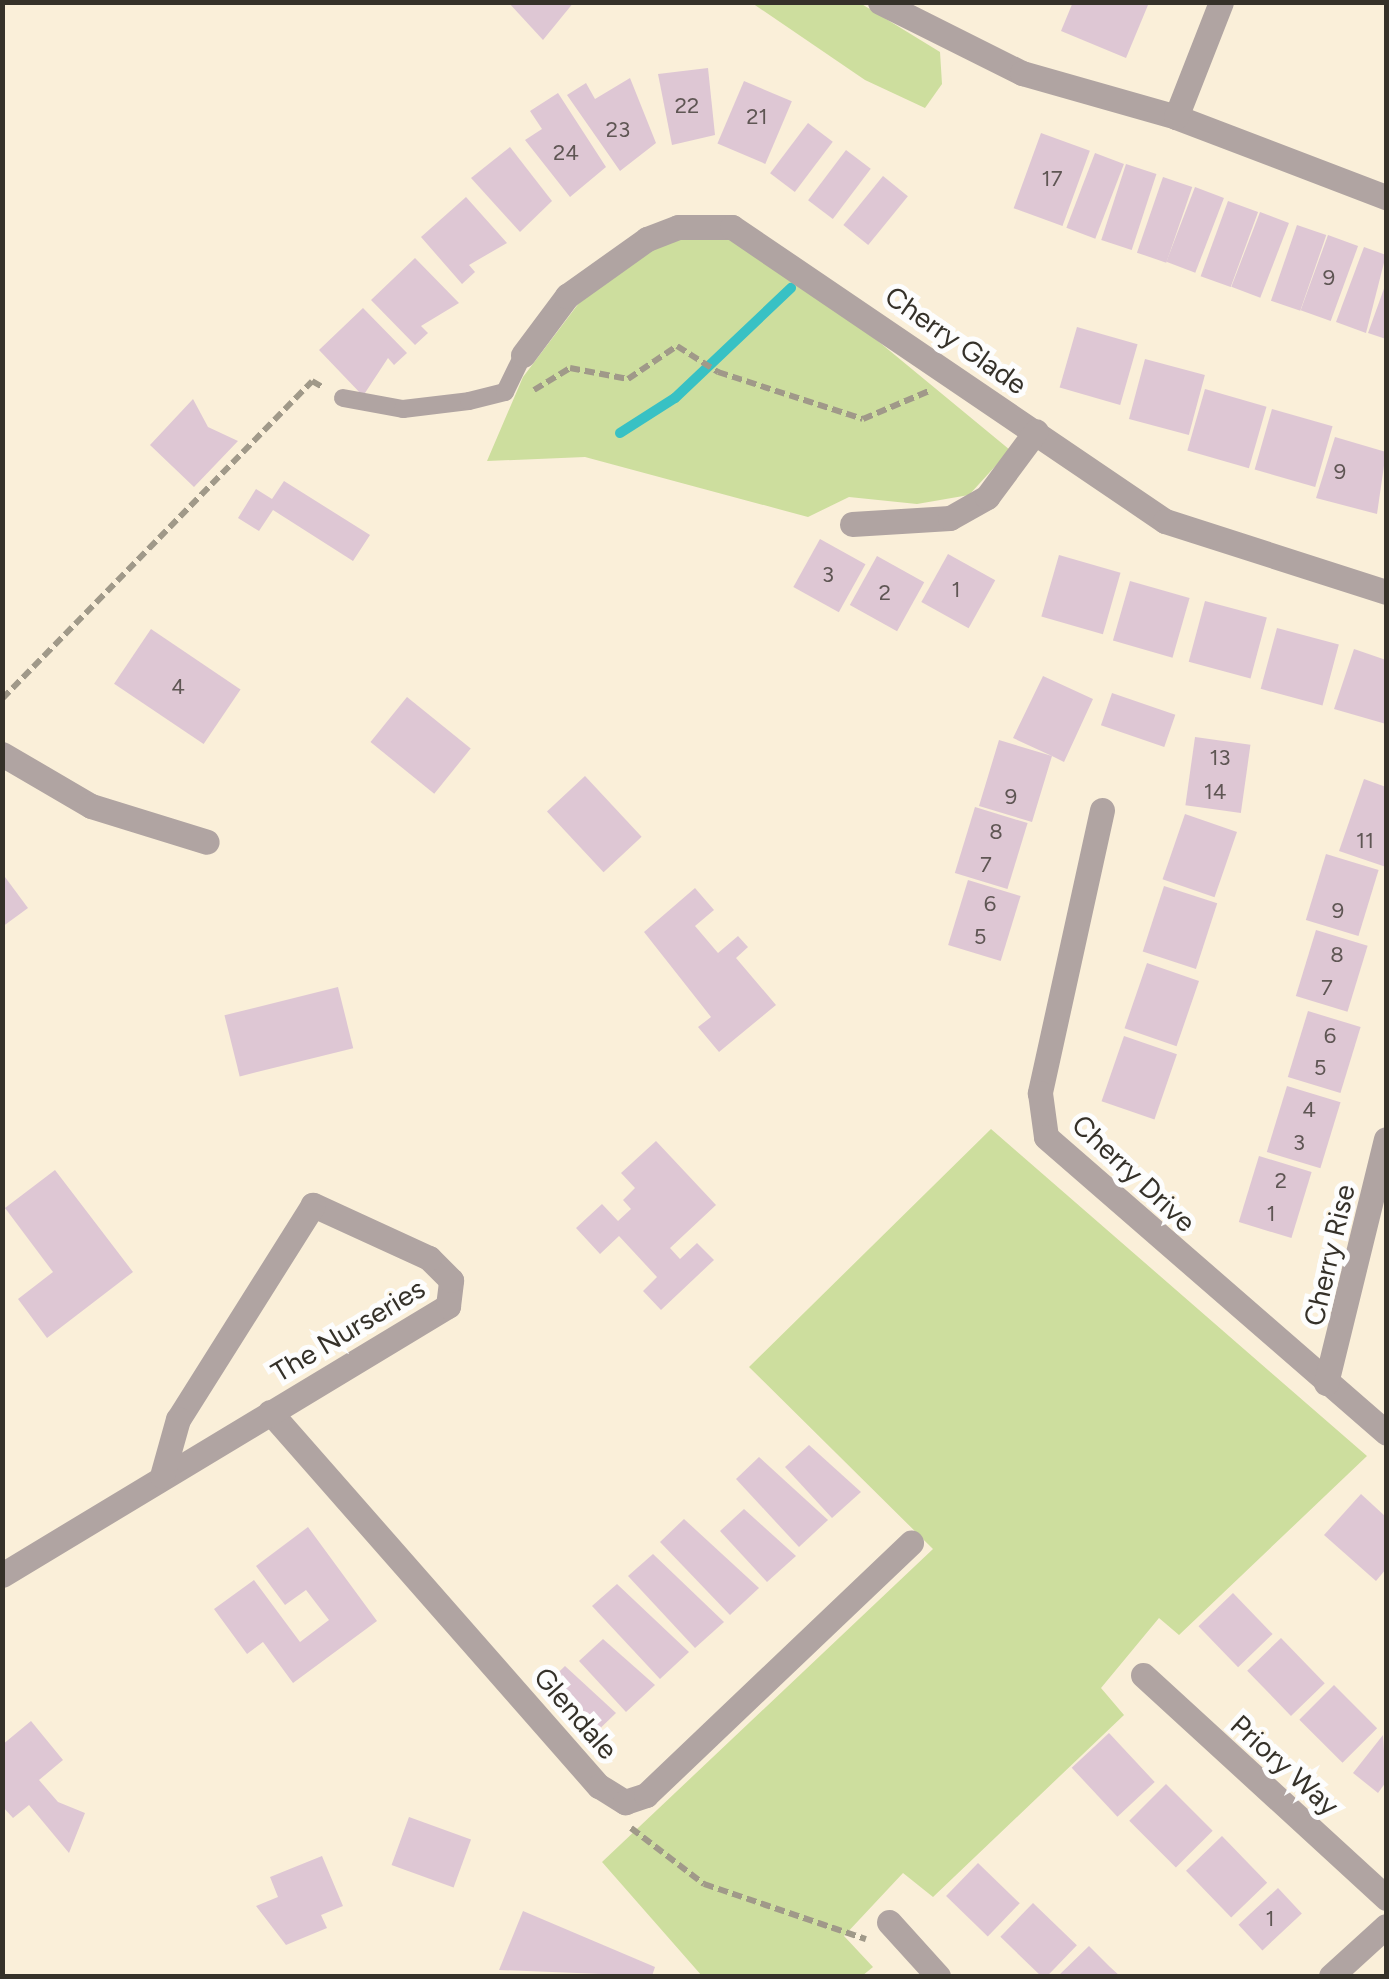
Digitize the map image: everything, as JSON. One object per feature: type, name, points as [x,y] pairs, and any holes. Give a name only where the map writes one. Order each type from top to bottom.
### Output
[{"type":"street","points":[[880,2],[1022,74],[1176,118],[1386,196]]},
{"type":"street","points":[[1176,118],[1221,2]]},
{"type":"street","name":"Cherry Glade","points":[[523,355],[567,296],[647,239],[678,227],[732,228],[1164,521],[1386,592]]},
{"type":"street","points":[[852,524],[950,518],[987,497],[1036,432]]},
{"type":"street","points":[[2,754],[91,806],[207,842]]},
{"type":"street","name":"Cherry Drive","points":[[1102,810],[1040,1093],[1046,1137],[1386,1433]]},
{"type":"street","name":"Cherry Rise","points":[[1326,1383],[1386,1139]]},
{"type":"street","name":"The Nurseries","points":[[2,1575],[448,1306],[452,1280],[429,1258],[314,1205],[178,1419],[162,1476]]},
{"type":"street","name":"Glendale","points":[[270,1412],[600,1786],[625,1802]]},
{"type":"street","points":[[625,1802],[646,1796],[911,1543]]},
{"type":"street","name":"Priory Way","points":[[1144,1675],[1386,1898]]},
{"type":"street","points":[[889,1922],[938,1976]]},
{"type":"street","points":[[1331,1976],[1386,1926]]},
{"type":"lane","points":[[343,398],[403,409],[505,392],[523,355]]},
{"type":"path","points":[[505,392],[535,390],[570,368],[615,382],[677,346],[718,372],[863,420],[910,404],[947,372]]},
{"type":"path","points":[[2,699],[312,382],[343,398]]},
{"type":"path","points":[[625,1802],[633,1835],[704,1884],[862,1942],[889,1922]]},
{"type":"green space","points":[[752,3],[860,3],[940,52],[942,84],[925,108],[865,80]]},
{"type":"green space","points":[[689,232],[722,234],[827,299],[1010,450],[969,495],[917,504],[849,497],[808,517],[585,457],[487,461],[523,377],[579,303],[652,247]]},
{"type":"green space","points":[[991,1129],[1367,1456],[1179,1635],[1159,1618],[1101,1688],[1124,1715],[933,1897],[903,1873],[844,1936],[873,1967],[862,1976],[702,1976],[602,1862],[933,1549],[749,1367]]},
{"type":"building","points":[[508,2],[574,2],[543,40]]},
{"type":"building","points":[[1073,2],[1148,5],[1126,58],[1061,31]]},
{"type":"building","points":[[708,68],[715,135],[672,145],[658,74]]},
{"type":"building","points":[[630,78],[656,143],[620,171],[567,95],[586,83],[595,99]]},
{"type":"building","points":[[744,81],[792,101],[765,164],[717,144]]},
{"type":"building","points":[[558,93],[606,167],[570,197],[525,140],[542,129],[530,111]]},
{"type":"building","points":[[808,123],[833,142],[795,192],[770,173]]},
{"type":"building","points":[[1041,133],[1090,151],[1063,226],[1014,208]]},
{"type":"building","points":[[510,147],[552,201],[520,232],[471,178]]},
{"type":"building","points":[[846,150],[871,169],[833,219],[808,200]]},
{"type":"building","points":[[1095,153],[1124,164],[1095,239],[1066,228]]},
{"type":"building","points":[[1126,164],[1156,174],[1132,250],[1101,240]]},
{"type":"building","points":[[883,176],[908,196],[868,245],[843,225]]},
{"type":"building","points":[[1163,177],[1192,187],[1166,263],[1137,253]]},
{"type":"building","points":[[1195,187],[1224,198],[1195,273],[1166,262]]},
{"type":"building","points":[[466,197],[507,243],[469,265],[475,272],[462,284],[421,237]]},
{"type":"building","points":[[1228,201],[1258,212],[1231,287],[1201,276]]},
{"type":"building","points":[[1260,212],[1289,223],[1260,298],[1231,287]]},
{"type":"building","points":[[1297,225],[1326,235],[1300,311],[1271,301]]},
{"type":"building","points":[[1328,235],[1358,246],[1331,321],[1301,310]]},
{"type":"building","points":[[1364,247],[1386,255],[1366,333],[1336,322]]},
{"type":"building","points":[[415,258],[459,303],[421,326],[428,333],[415,345],[371,300]]},
{"type":"building","points":[[1386,283],[1386,339],[1368,333]]},
{"type":"building","points":[[363,308],[407,353],[394,365],[388,358],[363,396],[319,350]]},
{"type":"building","points":[[1077,327],[1138,344],[1120,405],[1060,388]]},
{"type":"building","points":[[1145,359],[1205,375],[1189,435],[1129,419]]},
{"type":"building","points":[[1205,389],[1267,407],[1249,468],[1187,451]]},
{"type":"building","points":[[193,399],[208,427],[238,441],[194,487],[150,445]]},
{"type":"building","points":[[1272,409],[1333,426],[1315,487],[1255,470]]},
{"type":"building","points":[[1335,437],[1386,452],[1377,514],[1316,498]]},
{"type":"building","points":[[284,481],[370,535],[353,561],[273,510],[259,531],[238,518],[256,489],[272,499]]},
{"type":"building","points":[[820,539],[865,564],[839,612],[793,587]]},
{"type":"building","points":[[948,554],[995,580],[969,628],[921,602]]},
{"type":"building","points":[[1059,555],[1121,573],[1103,634],[1041,617]]},
{"type":"building","points":[[877,556],[924,582],[897,631],[850,605]]},
{"type":"building","points":[[1130,581],[1190,598],[1173,658],[1113,641]]},
{"type":"building","points":[[1205,601],[1267,618],[1251,678],[1189,662]]},
{"type":"building","points":[[1277,628],[1339,645],[1323,705],[1261,689]]},
{"type":"building","points":[[151,629],[241,689],[204,744],[114,684]]},
{"type":"building","points":[[1354,649],[1386,660],[1386,724],[1334,709]]},
{"type":"building","points":[[1043,676],[1093,699],[1064,762],[1013,738]]},
{"type":"building","points":[[1112,693],[1175,715],[1164,747],[1101,725]]},
{"type":"building","points":[[407,697],[471,749],[434,794],[370,742]]},
{"type":"building","points":[[1195,737],[1250,745],[1241,813],[1185,805]]},
{"type":"building","points":[[999,740],[1052,756],[1032,822],[979,806]]},
{"type":"building","points":[[585,776],[642,837],[604,872],[547,811]]},
{"type":"building","points":[[1364,779],[1386,787],[1386,867],[1339,851]]},
{"type":"building","points":[[975,807],[1028,823],[1007,889],[955,873]]},
{"type":"building","points":[[1185,814],[1237,832],[1215,897],[1163,879]]},
{"type":"building","points":[[1326,854],[1379,870],[1358,936],[1306,920]]},
{"type":"building","points":[[2,873],[28,908],[2,927]]},
{"type":"building","points":[[968,880],[1021,896],[1001,961],[948,945]]},
{"type":"building","points":[[1164,886],[1217,903],[1196,969],[1143,952]]},
{"type":"building","points":[[695,888],[714,910],[695,926],[718,953],[738,936],[748,947],[736,958],[776,1005],[719,1052],[698,1027],[711,1017],[644,932]]},
{"type":"building","points":[[1316,930],[1368,946],[1347,1012],[1296,996]]},
{"type":"building","points":[[1147,963],[1199,981],[1177,1046],[1125,1028]]},
{"type":"building","points":[[338,987],[353,1048],[240,1076],[224,1015]]},
{"type":"building","points":[[1308,1011],[1361,1027],[1340,1093],[1288,1077]]},
{"type":"building","points":[[1124,1036],[1177,1054],[1154,1119],[1102,1101]]},
{"type":"building","points":[[1287,1086],[1341,1102],[1320,1168],[1267,1152]]},
{"type":"building","points":[[656,1141],[716,1205],[670,1248],[680,1259],[697,1243],[714,1260],[661,1310],[643,1291],[657,1277],[619,1236],[600,1254],[576,1228],[602,1204],[618,1221],[631,1209],[623,1200],[635,1188],[621,1173]]},
{"type":"building","points":[[1259,1156],[1312,1172],[1291,1238],[1239,1222]]},
{"type":"building","points":[[55,1170],[133,1272],[47,1338],[18,1299],[53,1272],[5,1208]]},
{"type":"building","points":[[809,1445],[861,1492],[832,1518],[785,1467]]},
{"type":"building","points":[[759,1457],[828,1520],[799,1547],[736,1479]]},
{"type":"building","points":[[1361,1494],[1386,1517],[1386,1569],[1376,1581],[1324,1535]]},
{"type":"building","points":[[744,1509],[796,1556],[767,1582],[720,1531]]},
{"type":"building","points":[[684,1519],[759,1588],[730,1615],[660,1542]]},
{"type":"building","points":[[308,1527],[377,1621],[293,1683],[263,1642],[247,1654],[214,1609],[254,1580],[300,1642],[329,1620],[306,1590],[285,1605],[256,1566]]},
{"type":"building","points":[[653,1554],[724,1622],[695,1648],[628,1576]]},
{"type":"building","points":[[617,1584],[689,1652],[660,1679],[592,1606]]},
{"type":"building","points":[[1233,1593],[1273,1634],[1238,1667],[1198,1626]]},
{"type":"building","points":[[1281,1638],[1325,1683],[1291,1716],[1247,1671]]},
{"type":"building","points":[[603,1639],[655,1685],[626,1712],[579,1661]]},
{"type":"building","points":[[565,1666],[616,1713],[588,1740],[541,1689]]},
{"type":"building","points":[[1334,1685],[1377,1728],[1342,1763],[1299,1720]]},
{"type":"building","points":[[31,1721],[63,1760],[39,1780],[58,1802],[85,1813],[69,1853],[29,1805],[13,1818],[2,1806],[2,1745]]},
{"type":"building","points":[[1109,1733],[1155,1782],[1117,1817],[1072,1768]]},
{"type":"building","points":[[1383,1735],[1386,1782],[1378,1793],[1353,1773]]},
{"type":"building","points":[[1166,1784],[1213,1831],[1176,1867],[1129,1821]]},
{"type":"building","points":[[409,1817],[471,1840],[454,1887],[392,1865]]},
{"type":"building","points":[[1222,1836],[1267,1883],[1231,1917],[1186,1871]]},
{"type":"building","points":[[322,1856],[343,1906],[321,1915],[327,1928],[286,1945],[256,1906],[278,1897],[270,1877]]},
{"type":"building","points":[[978,1863],[1020,1903],[988,1936],[946,1896]]},
{"type":"building","points":[[1278,1888],[1302,1914],[1262,1950],[1239,1925]]},
{"type":"building","points":[[1033,1903],[1077,1945],[1047,1976],[1041,1976],[1000,1937]]},
{"type":"building","points":[[523,1911],[655,1967],[652,1976],[499,1970]]},
{"type":"building","points":[[1089,1946],[1120,1976],[1058,1976]]},
{"type":"waterway","points":[[620,433],[675,398],[791,288]]}]
